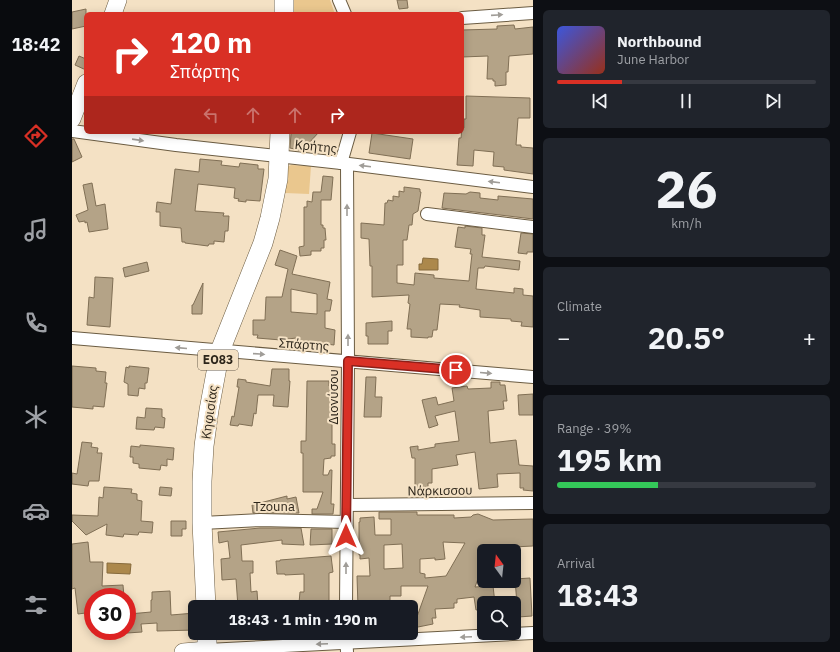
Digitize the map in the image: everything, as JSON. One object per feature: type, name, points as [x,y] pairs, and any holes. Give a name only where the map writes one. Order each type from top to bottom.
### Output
[{"type":"main road","points":[[284,0],[284,12]]},
{"type":"main road","name":"Κηφισίας","points":[[206,600],[202,524],[202,481],[204,446],[212,395],[220,351],[265,237],[275,200],[280,157],[280,134]]},
{"type":"street","points":[[114,12],[118,0]]},
{"type":"street","points":[[339,0],[344,12]]},
{"type":"street","points":[[464,18],[533,13]]},
{"type":"street","points":[[72,119],[84,88]]},
{"type":"street","name":"Κρήτης","points":[[72,131],[84,133]]},
{"type":"street","name":"Κρήτης","points":[[94,134],[533,187]]},
{"type":"street","name":"Διονύσου","points":[[346,600],[348,361],[344,163],[350,134]]},
{"type":"street","points":[[427,214],[533,227]]},
{"type":"street","name":"Σπάρτης","points":[[72,338],[533,377]]},
{"type":"street","name":"Νάρκισσου","points":[[347,505],[533,503]]},
{"type":"street","name":"Tzouna","points":[[202,524],[260,520],[346,522]]},
{"type":"street","points":[[183,652],[207,645],[346,643],[533,633]]},
{"type":"shaded area","points":[[294,0],[330,0],[334,12],[294,12]]},
{"type":"shaded area","points":[[291,165],[311,166],[309,194],[285,193],[286,170],[287,167]]},
{"type":"shaded area","points":[[423,258],[438,259],[438,270],[419,270],[419,264],[422,264]]},
{"type":"shaded area","points":[[107,563],[131,564],[130,574],[107,573]]},
{"type":"building","points":[[397,0],[407,0],[408,8],[399,9]]},
{"type":"building","points":[[86,9],[86,12],[84,12],[84,26],[72,29],[72,12]]},
{"type":"building","points":[[514,25],[515,29],[533,27],[533,54],[509,56],[508,72],[506,72],[506,85],[495,86],[495,81],[493,81],[493,79],[487,79],[488,56],[464,57],[464,30],[497,29],[497,26]]},
{"type":"building","points":[[79,56],[84,58],[84,69],[75,65]]},
{"type":"building","points":[[466,96],[530,98],[530,118],[518,118],[516,145],[533,148],[533,174],[504,170],[504,167],[493,166],[494,152],[474,150],[473,166],[457,165],[459,138],[461,138],[461,134],[464,134],[464,119],[466,119]]},
{"type":"building","points":[[291,134],[317,134],[308,144],[313,150],[303,151],[290,148]]},
{"type":"building","points":[[372,134],[413,139],[410,159],[369,153]]},
{"type":"building","points":[[72,139],[74,139],[82,157],[72,162]]},
{"type":"building","points":[[200,159],[222,161],[221,165],[239,167],[240,163],[258,165],[258,169],[264,169],[260,201],[238,201],[239,199],[234,198],[235,188],[198,184],[195,211],[224,213],[223,216],[229,216],[228,231],[225,231],[224,242],[214,241],[214,244],[209,244],[208,246],[182,242],[181,228],[160,226],[160,212],[156,212],[157,202],[171,204],[175,169],[199,172]]},
{"type":"building","points":[[323,176],[333,177],[331,200],[321,200],[321,225],[325,228],[326,240],[324,240],[324,248],[321,248],[321,251],[311,251],[311,255],[300,256],[299,247],[304,246],[304,207],[307,207],[307,201],[312,202],[313,192],[321,192]]},
{"type":"building","points":[[92,183],[96,206],[105,204],[108,229],[89,232],[87,222],[79,222],[76,215],[88,210],[83,185]]},
{"type":"building","points":[[404,187],[420,189],[421,192],[418,211],[413,214],[412,225],[409,225],[407,240],[403,240],[403,265],[397,265],[397,283],[414,285],[415,273],[434,275],[434,278],[469,281],[472,254],[470,254],[471,249],[455,247],[458,227],[465,228],[465,226],[482,228],[482,235],[485,235],[482,257],[520,261],[519,270],[485,266],[484,268],[478,268],[476,289],[514,293],[514,288],[523,289],[523,295],[533,296],[533,327],[521,326],[522,322],[511,321],[511,319],[480,317],[480,310],[459,307],[460,305],[440,304],[437,330],[433,330],[432,337],[411,337],[411,329],[407,329],[410,304],[408,303],[409,295],[372,297],[372,266],[370,266],[369,239],[361,238],[361,223],[384,225],[385,203],[387,203],[388,200],[393,201],[393,196],[399,197],[399,191],[404,192]]},
{"type":"building","points":[[470,192],[480,193],[480,198],[498,200],[498,196],[533,199],[533,219],[442,208],[444,193],[466,194]]},
{"type":"building","points":[[521,233],[533,234],[533,252],[527,252],[527,254],[518,253]]},
{"type":"building","points":[[280,250],[297,256],[292,274],[330,282],[327,299],[332,300],[330,311],[325,311],[325,328],[335,330],[334,345],[326,344],[326,348],[302,346],[302,341],[296,340],[296,338],[281,340],[257,338],[258,335],[253,335],[253,320],[265,320],[266,297],[282,297],[288,269],[275,265]],"holes":[[[291,289],[317,294],[317,314],[291,312]]]},
{"type":"building","points":[[147,262],[149,271],[125,277],[123,268]]},
{"type":"building","points":[[95,277],[113,278],[110,327],[87,325],[89,297],[94,298]]},
{"type":"building","points":[[203,283],[202,314],[192,314],[192,305]]},
{"type":"building","points":[[392,321],[392,331],[388,331],[388,344],[368,344],[368,336],[366,336],[366,323]]},
{"type":"building","points":[[72,366],[96,368],[96,371],[106,372],[105,383],[107,383],[104,407],[93,406],[93,409],[72,407]]},
{"type":"building","points":[[129,366],[149,368],[145,389],[139,388],[138,396],[128,395],[128,384],[124,382],[126,367],[129,368]]},
{"type":"building","points":[[272,369],[289,369],[290,381],[288,407],[273,406],[274,395],[258,395],[256,414],[254,413],[252,426],[239,424],[238,426],[230,425],[232,416],[234,417],[239,387],[237,387],[238,379],[246,380],[246,382],[270,386]]},
{"type":"building","points":[[366,377],[376,377],[375,397],[382,397],[381,417],[364,417]]},
{"type":"building","points":[[307,381],[329,381],[329,386],[332,386],[332,444],[335,444],[335,456],[324,459],[323,475],[328,475],[330,470],[332,470],[331,504],[334,504],[333,514],[312,514],[312,509],[317,509],[323,492],[303,492],[303,453],[301,453],[301,441],[306,441]]},
{"type":"building","points":[[491,382],[500,382],[500,385],[505,385],[507,401],[503,401],[504,409],[488,411],[490,443],[516,440],[519,465],[533,466],[533,491],[523,490],[524,488],[520,488],[520,473],[497,474],[498,487],[479,489],[475,452],[456,455],[458,465],[432,469],[432,483],[428,483],[428,491],[415,492],[415,458],[412,458],[410,447],[418,446],[418,450],[435,447],[435,444],[459,441],[455,411],[435,416],[438,425],[429,428],[422,400],[436,397],[438,405],[454,401],[452,388],[467,386],[468,389],[491,388]]},
{"type":"building","points":[[533,394],[533,415],[519,415],[518,395]]},
{"type":"building","points":[[146,408],[162,409],[162,417],[165,418],[164,428],[155,427],[154,430],[136,429],[137,417],[145,418]]},
{"type":"building","points":[[82,442],[92,443],[91,447],[98,448],[97,453],[102,453],[99,481],[89,481],[88,486],[72,484],[72,473],[77,474]]},
{"type":"building","points":[[140,445],[174,448],[173,460],[167,459],[167,466],[161,465],[160,470],[139,468],[139,464],[133,463],[133,457],[130,457],[131,446],[140,447]]},
{"type":"building","points":[[104,487],[132,489],[131,493],[137,494],[137,500],[142,501],[141,521],[153,522],[152,533],[139,532],[138,535],[124,534],[123,537],[106,535],[107,524],[86,535],[72,521],[72,515],[98,516],[99,497],[103,498]]},
{"type":"building","points":[[160,487],[172,488],[171,496],[159,495]]},
{"type":"building","points":[[287,496],[287,499],[296,497],[299,513],[253,513],[252,505]]},
{"type":"building","points":[[379,512],[417,512],[417,515],[454,515],[454,518],[471,517],[478,514],[493,520],[533,519],[533,546],[521,547],[521,544],[477,544],[477,581],[475,587],[493,588],[494,596],[477,596],[476,610],[474,597],[457,599],[457,603],[454,603],[454,608],[435,609],[436,618],[432,618],[433,624],[418,627],[418,614],[428,586],[401,586],[401,596],[390,596],[390,600],[358,600],[357,576],[370,576],[369,558],[360,559],[359,555],[360,518],[374,517],[375,535],[391,535],[391,519],[379,519]],"holes":[[[443,542],[465,543],[446,576],[425,578],[425,574],[420,573],[420,559],[445,559]],[[402,544],[403,568],[384,569],[384,545]]]},
{"type":"building","points":[[171,521],[186,521],[186,529],[182,529],[182,536],[171,536]]},
{"type":"building","points":[[260,528],[301,528],[304,545],[282,544],[282,540],[241,545],[242,561],[253,561],[253,573],[250,573],[251,592],[257,591],[258,600],[238,600],[236,579],[222,580],[221,559],[230,558],[228,541],[219,543],[218,532]]},
{"type":"building","points":[[311,529],[332,529],[332,544],[310,545]]},
{"type":"building","points":[[88,542],[90,562],[103,562],[102,586],[123,585],[123,588],[84,588],[84,613],[78,614],[75,588],[72,589],[72,544]]},
{"type":"building","points":[[331,556],[333,572],[329,573],[329,600],[299,600],[300,592],[304,592],[304,574],[277,574],[276,561]]},
{"type":"building","points":[[530,578],[532,616],[521,617],[521,596],[516,596],[516,588],[521,588],[521,579]]},
{"type":"building","points":[[170,591],[171,615],[188,614],[188,630],[157,631],[157,623],[141,624],[142,632],[136,632],[136,613],[151,612],[152,592]]},
{"type":"route","points":[[346,536],[348,361],[456,370]]}]
